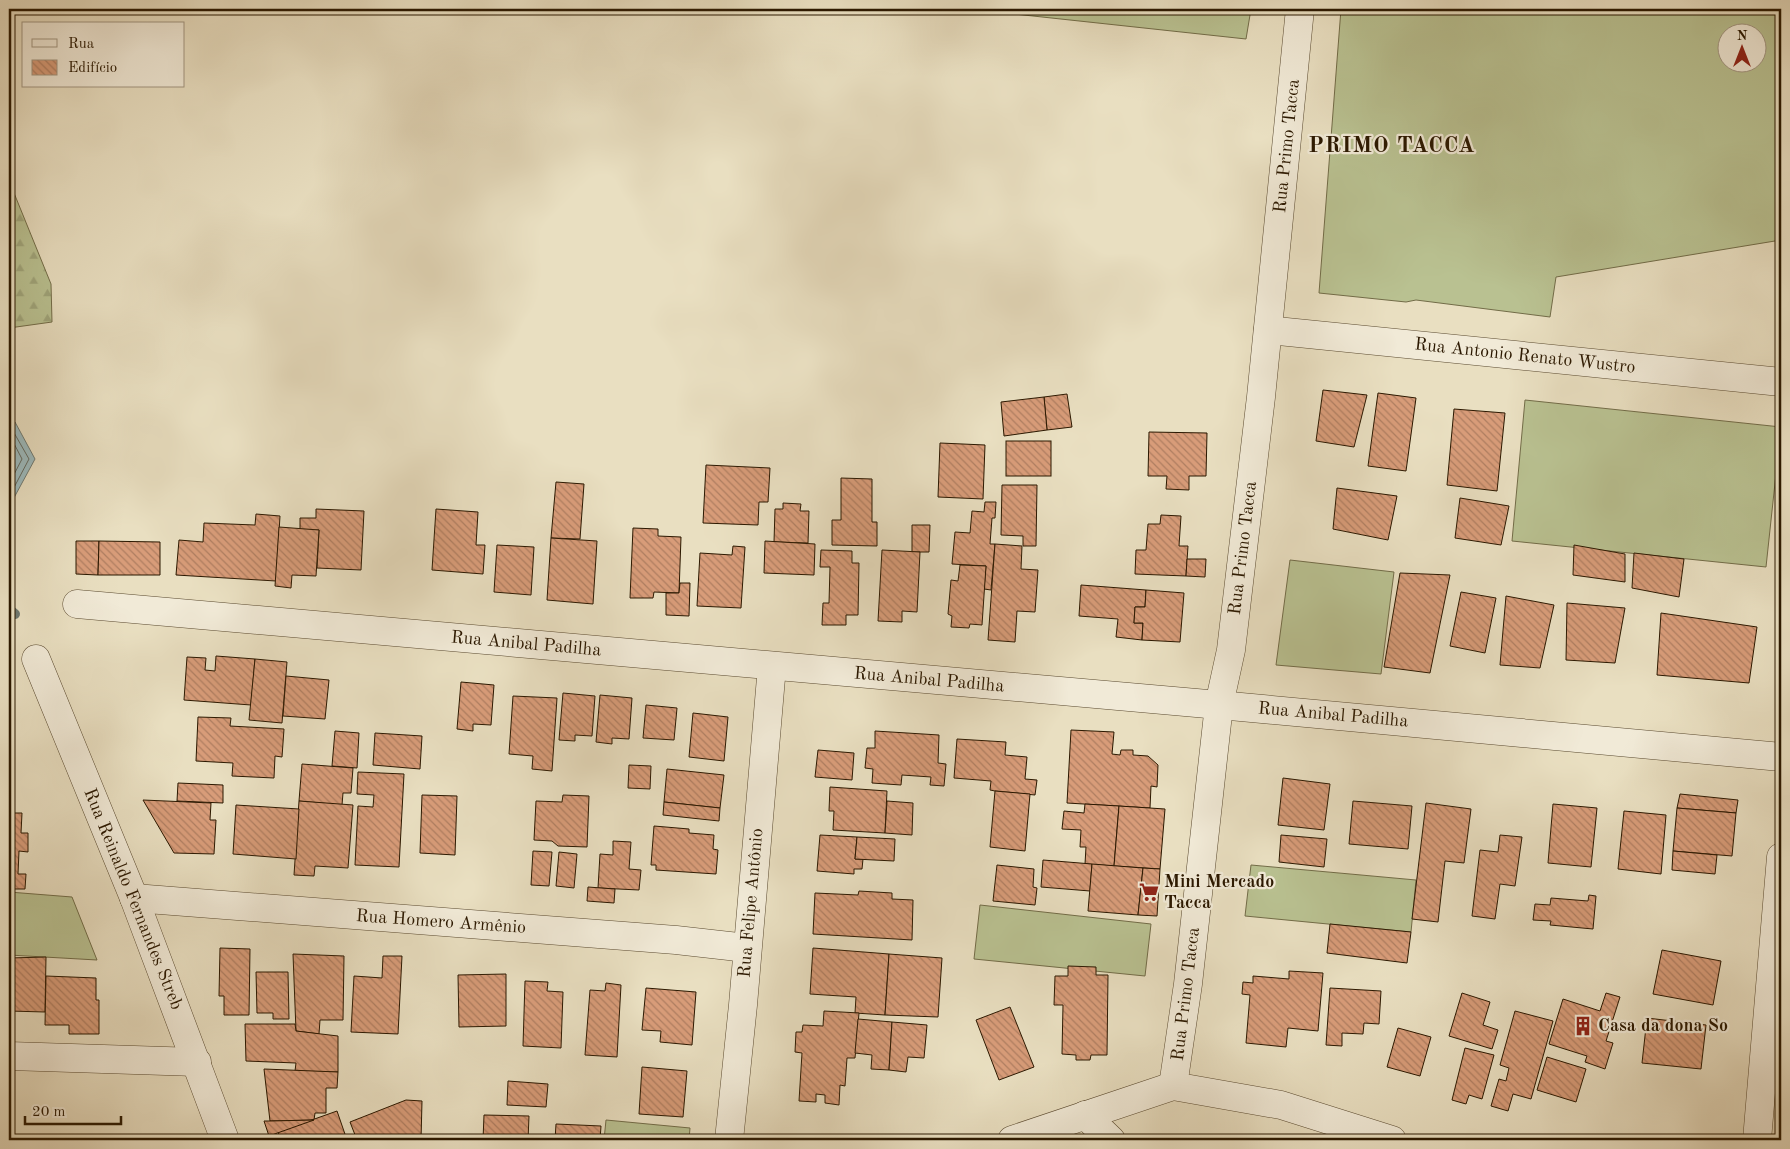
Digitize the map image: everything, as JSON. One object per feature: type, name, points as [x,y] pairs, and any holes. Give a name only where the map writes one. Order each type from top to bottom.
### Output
[{"type":"street","name":"Rua Primo Tacca","points":[[1173,1086],[1188,984],[1218,705],[1230,650],[1268,330],[1300,9]]},
{"type":"street","name":"Rua Antonio Renato Wustro","points":[[1268,330],[1781,382]]},
{"type":"street","name":"Rua Anibal Padilha","points":[[77,604],[1781,757]]},
{"type":"street","name":"Rua Reinaldo Fernandes Streb","points":[[36,659],[134,898],[225,1140]]},
{"type":"street","name":"Rua Felipe Antônio","points":[[729,1140],[772,666]]},
{"type":"street","points":[[1757,1140],[1781,857]]},
{"type":"street","name":"Rua Homero Armênio","points":[[134,898],[666,939],[747,948]]},
{"type":"street","points":[[9,1056],[197,1062]]},
{"type":"street","points":[[1012,1140],[1173,1086],[1280,1105],[1392,1140]]},
{"type":"street","points":[[1086,1115],[1111,1140]]},
{"type":"green space","points":[[968,9],[1251,9],[1246,39]]},
{"type":"green space","points":[[1341,9],[1781,9],[1781,240],[1556,277],[1550,317],[1416,300],[1406,302],[1319,293]]},
{"type":"green space","points":[[9,189],[14,193],[51,284],[52,322],[9,328]]},
{"type":"green space","points":[[1525,400],[1781,427],[1766,567],[1512,541]]},
{"type":"green space","points":[[1290,560],[1394,572],[1381,674],[1276,665]]},
{"type":"green space","points":[[1251,865],[1416,880],[1411,932],[1245,916]]},
{"type":"green space","points":[[9,892],[72,897],[97,960],[9,955]]},
{"type":"green space","points":[[980,905],[1151,924],[1145,976],[974,959]]},
{"type":"green space","points":[[606,1120],[690,1128],[689,1140],[604,1140]]},
{"type":"water","points":[[9,417],[15,422],[35,459],[9,507]]},
{"type":"building","points":[[1323,390],[1367,395],[1354,447],[1316,441]]},
{"type":"building","points":[[1378,393],[1416,398],[1406,471],[1368,466]]},
{"type":"building","points":[[1067,394],[1072,427],[1047,430],[1044,397]]},
{"type":"building","points":[[1044,397],[1047,430],[1004,436],[1001,402]]},
{"type":"building","points":[[1454,409],[1505,413],[1497,491],[1447,485]]},
{"type":"building","points":[[1149,432],[1207,433],[1206,476],[1189,476],[1189,490],[1166,489],[1167,476],[1148,476]]},
{"type":"building","points":[[1006,441],[1051,441],[1051,476],[1006,476]]},
{"type":"building","points":[[940,443],[985,445],[983,499],[938,497]]},
{"type":"building","points":[[706,465],[770,468],[768,502],[759,502],[758,525],[703,523]]},
{"type":"building","points":[[841,478],[872,479],[872,522],[877,522],[877,546],[832,545],[832,520],[841,520]]},
{"type":"building","points":[[556,482],[584,484],[580,539],[551,538]]},
{"type":"building","points":[[1002,485],[1037,485],[1036,546],[1023,546],[1023,536],[1001,535]]},
{"type":"building","points":[[1337,488],[1397,496],[1388,540],[1333,529]]},
{"type":"building","points":[[1460,498],[1509,506],[1501,545],[1455,538]]},
{"type":"building","points":[[985,502],[996,502],[995,518],[992,518],[990,544],[995,544],[991,590],[984,589],[986,566],[952,564],[955,532],[970,533],[972,511],[984,512]]},
{"type":"building","points":[[783,503],[801,504],[800,511],[809,511],[808,543],[774,542],[775,509],[783,509]]},
{"type":"building","points":[[316,509],[364,511],[361,570],[317,568],[319,530],[300,530],[300,518],[316,518]]},
{"type":"building","points":[[436,509],[478,512],[476,545],[485,545],[483,574],[432,570]]},
{"type":"building","points":[[256,514],[280,516],[276,581],[176,575],[179,540],[203,542],[204,523],[255,525]]},
{"type":"building","points":[[1161,515],[1181,516],[1179,546],[1188,546],[1186,576],[1135,574],[1136,550],[1146,550],[1148,524],[1160,524]]},
{"type":"building","points":[[912,525],[930,525],[929,552],[912,552]]},
{"type":"building","points":[[279,527],[319,530],[316,576],[292,575],[291,588],[275,586]]},
{"type":"building","points":[[633,528],[658,529],[658,536],[681,537],[679,593],[654,592],[653,598],[630,598]]},
{"type":"building","points":[[551,538],[597,541],[593,604],[547,600]]},
{"type":"building","points":[[76,541],[99,541],[98,575],[76,574]]},
{"type":"building","points":[[99,541],[160,542],[160,575],[98,575]]},
{"type":"building","points":[[765,541],[815,544],[814,575],[764,573]]},
{"type":"building","points":[[995,544],[1022,546],[1021,569],[1038,570],[1035,612],[1017,611],[1015,642],[988,640]]},
{"type":"building","points":[[497,545],[534,547],[531,595],[494,592]]},
{"type":"building","points":[[1574,545],[1625,554],[1625,582],[1573,575]]},
{"type":"building","points":[[733,546],[745,547],[741,608],[697,606],[700,553],[732,555]]},
{"type":"building","points":[[821,550],[852,551],[852,563],[859,563],[858,615],[846,615],[846,625],[822,625],[823,603],[829,603],[830,567],[820,567]]},
{"type":"building","points":[[882,550],[920,552],[917,612],[902,611],[902,622],[878,621]]},
{"type":"building","points":[[1634,553],[1684,559],[1679,597],[1632,588]]},
{"type":"building","points":[[1187,559],[1206,559],[1205,577],[1186,576]]},
{"type":"building","points":[[960,565],[986,566],[982,625],[970,624],[969,628],[951,627],[952,616],[948,614],[951,580],[958,581]]},
{"type":"building","points":[[1400,573],[1450,575],[1430,673],[1384,667]]},
{"type":"building","points":[[680,583],[690,583],[689,616],[666,615],[666,593],[679,593]]},
{"type":"building","points":[[1081,585],[1146,590],[1145,607],[1135,607],[1134,623],[1143,623],[1142,640],[1116,637],[1118,619],[1079,616]]},
{"type":"building","points":[[1146,590],[1184,593],[1180,642],[1142,640],[1143,623],[1134,623],[1135,607],[1145,607]]},
{"type":"building","points":[[1461,592],[1496,598],[1485,653],[1450,646]]},
{"type":"building","points":[[1506,596],[1554,605],[1540,668],[1500,665]]},
{"type":"building","points":[[1567,603],[1625,608],[1615,663],[1566,660]]},
{"type":"building","points":[[1661,613],[1757,627],[1749,683],[1657,675]]},
{"type":"building","points":[[216,656],[255,659],[251,705],[184,700],[187,657],[206,658],[205,670],[215,671]]},
{"type":"building","points":[[255,659],[287,662],[282,723],[249,720]]},
{"type":"building","points":[[286,676],[329,680],[325,719],[283,716]]},
{"type":"building","points":[[461,682],[494,685],[491,725],[473,724],[473,731],[457,729]]},
{"type":"building","points":[[563,693],[595,696],[592,736],[575,735],[575,741],[559,740]]},
{"type":"building","points":[[600,695],[632,698],[629,739],[612,738],[612,744],[596,742]]},
{"type":"building","points":[[513,696],[557,698],[552,771],[532,769],[533,756],[509,754]]},
{"type":"building","points":[[646,705],[677,708],[674,740],[643,738]]},
{"type":"building","points":[[693,713],[728,717],[724,761],[689,757]]},
{"type":"building","points":[[198,717],[231,718],[230,726],[284,729],[282,757],[275,756],[274,778],[232,776],[233,763],[196,761]]},
{"type":"building","points":[[1071,730],[1114,732],[1112,754],[1120,755],[1121,750],[1133,750],[1133,755],[1148,756],[1158,765],[1157,787],[1151,786],[1150,808],[1067,803]]},
{"type":"building","points":[[335,731],[359,733],[357,768],[332,766]]},
{"type":"building","points":[[875,731],[939,735],[938,763],[946,764],[944,786],[930,785],[931,777],[902,775],[901,785],[872,783],[873,769],[865,768],[867,748],[875,748]]},
{"type":"building","points":[[375,733],[422,736],[420,769],[373,765]]},
{"type":"building","points":[[957,739],[1006,742],[1005,755],[1027,757],[1025,779],[1037,780],[1035,795],[990,790],[991,781],[954,778]]},
{"type":"building","points":[[818,750],[854,753],[852,780],[815,777]]},
{"type":"building","points":[[302,764],[353,768],[351,793],[343,793],[342,805],[299,801]]},
{"type":"building","points":[[629,765],[651,766],[650,789],[628,788]]},
{"type":"building","points":[[667,769],[724,775],[720,808],[664,802]]},
{"type":"building","points":[[358,772],[404,774],[399,867],[355,865],[358,806],[373,807],[374,795],[357,794]]},
{"type":"building","points":[[1283,778],[1330,784],[1324,830],[1278,825]]},
{"type":"building","points":[[178,783],[223,785],[223,803],[177,801]]},
{"type":"building","points":[[830,787],[887,791],[885,833],[833,830],[834,811],[829,811]]},
{"type":"building","points":[[995,791],[1030,794],[1025,851],[990,847]]},
{"type":"building","points":[[1680,794],[1738,800],[1736,813],[1677,808]]},
{"type":"building","points":[[422,795],[457,796],[455,855],[420,853]]},
{"type":"building","points":[[563,795],[589,796],[587,847],[558,846],[552,841],[534,840],[536,801],[562,802]]},
{"type":"building","points":[[143,800],[211,803],[210,820],[216,820],[214,854],[174,853]]},
{"type":"building","points":[[299,801],[353,805],[348,868],[315,866],[314,876],[294,875]]},
{"type":"building","points":[[887,801],[913,803],[912,835],[885,833]]},
{"type":"building","points":[[1353,801],[1412,806],[1408,849],[1349,844]]},
{"type":"building","points":[[664,802],[720,808],[719,821],[663,815]]},
{"type":"building","points":[[1426,803],[1471,809],[1464,863],[1445,861],[1438,922],[1412,919]]},
{"type":"building","points":[[1085,804],[1119,806],[1114,866],[1085,864],[1086,847],[1080,847],[1081,830],[1062,829],[1064,811],[1084,813]]},
{"type":"building","points":[[1553,804],[1597,808],[1591,867],[1548,863]]},
{"type":"building","points":[[236,805],[299,809],[296,859],[233,854]]},
{"type":"building","points":[[1119,806],[1165,809],[1160,869],[1114,866]]},
{"type":"building","points":[[1677,808],[1736,813],[1732,856],[1673,851]]},
{"type":"building","points":[[1624,811],[1666,815],[1661,874],[1618,869]]},
{"type":"building","points":[[9,813],[22,813],[21,833],[28,833],[28,852],[19,851],[18,874],[26,874],[25,889],[9,889]]},
{"type":"building","points":[[654,826],[689,829],[689,833],[714,835],[713,849],[718,850],[716,874],[656,870],[656,865],[651,865]]},
{"type":"building","points":[[820,835],[857,837],[855,859],[863,859],[862,869],[854,869],[854,874],[817,871]]},
{"type":"building","points":[[1281,835],[1327,839],[1324,867],[1279,862]]},
{"type":"building","points":[[1500,835],[1522,837],[1515,886],[1500,884],[1495,919],[1472,916],[1480,850],[1498,852]]},
{"type":"building","points":[[857,837],[895,839],[894,861],[855,859]]},
{"type":"building","points":[[613,841],[631,842],[629,869],[641,870],[639,890],[598,888],[600,854],[613,855]]},
{"type":"building","points":[[533,851],[552,852],[549,886],[531,885]]},
{"type":"building","points":[[1673,851],[1717,855],[1715,874],[1672,870]]},
{"type":"building","points":[[559,852],[577,854],[574,888],[556,886]]},
{"type":"building","points":[[1043,860],[1092,864],[1090,891],[1041,887]]},
{"type":"building","points":[[1092,864],[1143,868],[1138,915],[1088,911]]},
{"type":"building","points":[[997,865],[1034,869],[1033,887],[1037,888],[1035,905],[993,901]]},
{"type":"building","name":"Mini Mercado Tacca","points":[[1143,868],[1160,869],[1157,916],[1138,915]]},
{"type":"building","points":[[588,887],[615,889],[614,903],[587,901]]},
{"type":"building","points":[[859,891],[892,893],[892,899],[913,900],[912,940],[813,934],[815,893],[858,895]]},
{"type":"building","points":[[1589,895],[1596,896],[1593,929],[1550,925],[1551,921],[1533,920],[1535,904],[1550,905],[1551,898],[1588,901]]},
{"type":"building","points":[[1330,924],[1411,932],[1407,963],[1327,953]]},
{"type":"building","points":[[220,948],[250,949],[249,1015],[224,1015],[224,996],[219,996]]},
{"type":"building","points":[[813,948],[889,954],[885,1015],[855,1013],[856,997],[810,994]]},
{"type":"building","points":[[1662,950],[1721,961],[1713,1005],[1653,994]]},
{"type":"building","points":[[293,954],[344,956],[343,1020],[320,1020],[319,1034],[296,1031]]},
{"type":"building","points":[[889,954],[942,958],[938,1017],[885,1015]]},
{"type":"building","points":[[383,956],[402,956],[398,1034],[351,1032],[354,976],[382,978]]},
{"type":"building","points":[[46,957],[45,1012],[9,1011],[9,958]]},
{"type":"building","points":[[1068,966],[1096,967],[1096,975],[1108,975],[1107,1055],[1091,1055],[1090,1060],[1076,1060],[1076,1055],[1062,1054],[1063,1005],[1054,1005],[1055,976],[1068,976]]},
{"type":"building","points":[[1289,971],[1323,973],[1318,1031],[1288,1028],[1286,1047],[1246,1043],[1250,995],[1242,994],[1243,982],[1253,983],[1253,976],[1289,979]]},
{"type":"building","points":[[256,972],[288,972],[289,1019],[273,1019],[273,1013],[257,1013]]},
{"type":"building","points":[[506,974],[506,1026],[459,1027],[458,975]]},
{"type":"building","points":[[46,976],[96,978],[96,1000],[99,1000],[99,1034],[69,1034],[69,1025],[45,1025]]},
{"type":"building","points":[[525,981],[548,982],[547,991],[563,992],[561,1048],[523,1046]]},
{"type":"building","points":[[606,983],[621,985],[617,1057],[585,1055],[590,990],[605,991]]},
{"type":"building","points":[[646,988],[696,992],[692,1045],[660,1042],[661,1031],[642,1030]]},
{"type":"building","points":[[1330,988],[1381,991],[1379,1024],[1364,1023],[1363,1034],[1342,1033],[1342,1046],[1326,1045]]},
{"type":"building","points":[[1462,993],[1490,1002],[1483,1025],[1498,1030],[1492,1049],[1449,1036]]},
{"type":"building","name":"Casa da dona So","points":[[1606,993],[1620,997],[1606,1041],[1613,1043],[1605,1069],[1585,1062],[1587,1056],[1549,1044],[1563,999],[1600,1011]]},
{"type":"building","points":[[1010,1007],[1034,1067],[999,1080],[976,1020]]},
{"type":"building","points":[[824,1011],[859,1013],[855,1058],[847,1058],[845,1086],[840,1085],[839,1105],[825,1103],[825,1095],[816,1094],[816,1102],[799,1101],[802,1053],[795,1052],[796,1032],[802,1032],[803,1025],[823,1026]]},
{"type":"building","points":[[1515,1011],[1553,1021],[1531,1099],[1513,1094],[1508,1111],[1491,1106],[1499,1079],[1506,1081],[1509,1068],[1500,1065]]},
{"type":"building","points":[[1647,1018],[1706,1025],[1701,1069],[1642,1063]]},
{"type":"building","points":[[858,1019],[892,1022],[889,1070],[871,1069],[872,1055],[855,1053]]},
{"type":"building","points":[[892,1022],[927,1025],[924,1058],[908,1057],[906,1072],[889,1070]]},
{"type":"building","points":[[245,1024],[295,1024],[296,1031],[338,1036],[338,1072],[295,1071],[296,1063],[246,1061]]},
{"type":"building","points":[[1398,1028],[1431,1037],[1420,1076],[1387,1067]]},
{"type":"building","points":[[1465,1048],[1494,1055],[1482,1099],[1469,1095],[1466,1104],[1452,1100]]},
{"type":"building","points":[[1547,1057],[1586,1069],[1576,1102],[1537,1090]]},
{"type":"building","points":[[642,1067],[687,1071],[683,1117],[639,1114]]},
{"type":"building","points":[[264,1069],[338,1072],[337,1088],[326,1088],[326,1113],[315,1113],[314,1120],[270,1121]]},
{"type":"building","points":[[508,1081],[548,1084],[546,1107],[507,1105]]},
{"type":"building","points":[[406,1100],[422,1101],[421,1140],[357,1140],[350,1122]]},
{"type":"building","points":[[337,1111],[347,1140],[281,1140],[278,1132]]},
{"type":"building","points":[[484,1115],[529,1116],[528,1140],[483,1140]]},
{"type":"building","points":[[314,1120],[269,1136],[264,1121],[270,1121]]},
{"type":"building","points":[[556,1124],[601,1126],[600,1140],[555,1140]]},
{"type":"waterway","points":[[9,609],[15,614]]},
{"type":"place","name":"Mini Mercado Tacca","points":[[1149,892]]},
{"type":"place","name":"Casa da dona So","points":[[1583,1026]]},
{"type":"district","name":"PRIMO TACCA","points":[[1392,146]]}]
